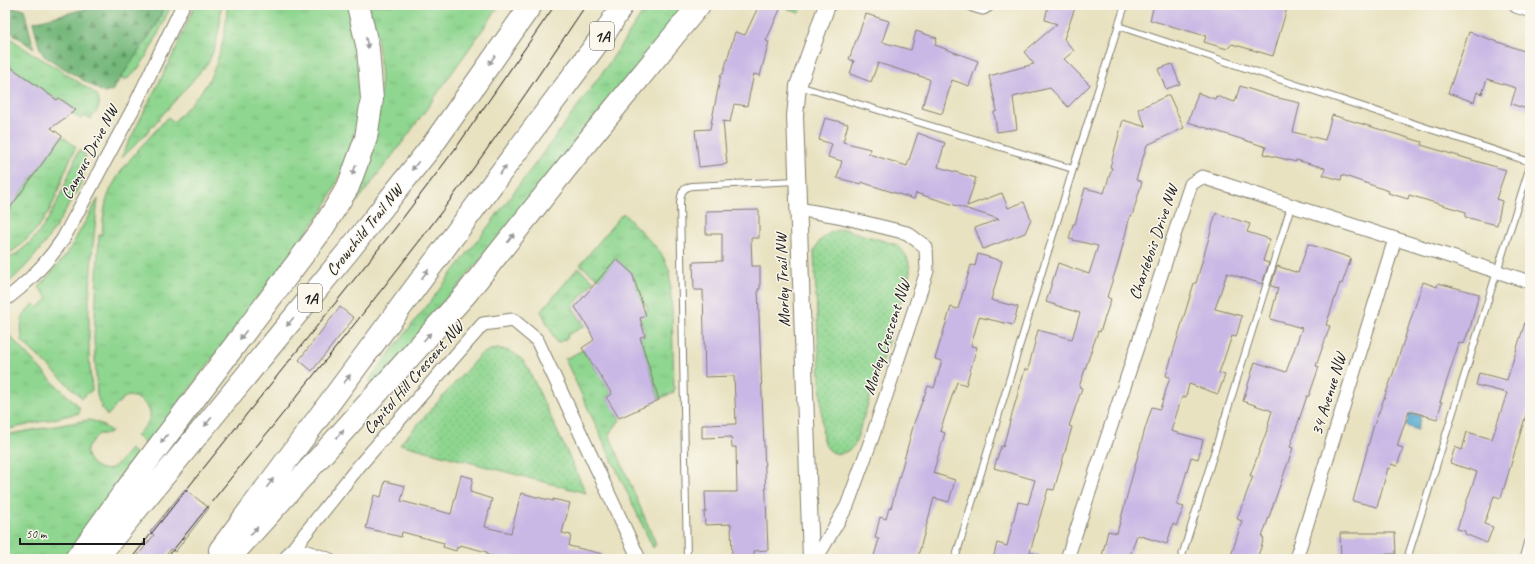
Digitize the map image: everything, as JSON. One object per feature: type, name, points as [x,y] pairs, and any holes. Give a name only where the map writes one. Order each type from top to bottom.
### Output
[{"type":"highway","points":[[76,559],[122,495],[321,231],[348,187],[366,138],[372,99],[368,49],[358,5]]},
{"type":"highway","name":"Crowchild Trail NW","points":[[96,559],[350,249],[434,143],[530,5]]},
{"type":"highway","name":"1A","points":[[213,559],[602,36],[622,5]]},
{"type":"highway","points":[[226,559],[240,547],[466,294],[591,137],[699,5]]},
{"type":"street","name":"Campus Drive NW","points":[[5,300],[34,276],[63,239],[134,107],[183,5]]},
{"type":"street","name":"Morley Trail NW","points":[[811,559],[795,116],[798,86],[827,5]]},
{"type":"street","points":[[973,5],[983,8],[988,5]]},
{"type":"street","points":[[1517,5],[1530,9]]},
{"type":"street","name":"Charlebois Drive NW","points":[[1067,559],[1191,184],[1202,177],[1530,282]]},
{"type":"street","name":"Morley Crescent NW","points":[[798,209],[838,216],[907,233],[926,247],[927,271],[873,434],[847,506],[816,559]]},
{"type":"street","name":"34 Avenue NW","points":[[1296,559],[1395,239]]},
{"type":"street","name":"Capitol Hill Crescent NW","points":[[285,559],[359,466],[483,324],[513,320],[537,340],[639,559]]},
{"type":"street","points":[[1528,559],[1527,556],[1530,545]]},
{"type":"street","points":[[295,548],[328,559]]},
{"type":"lane","points":[[955,559],[1073,169],[1125,5]]},
{"type":"lane","points":[[1118,26],[1530,162]]},
{"type":"lane","points":[[798,86],[1073,169]]},
{"type":"lane","points":[[1407,559],[1530,166]]},
{"type":"lane","points":[[687,559],[681,193],[687,187],[692,186],[797,181]]},
{"type":"lane","points":[[1181,559],[1291,206]]},
{"type":"green space","points":[[5,5],[24,9],[34,49],[5,28]]},
{"type":"green space","points":[[101,5],[164,5],[157,24],[112,91],[104,93],[44,56],[39,46],[33,22]]},
{"type":"green space","points":[[164,5],[171,5],[145,58],[139,68],[132,75],[126,79],[120,79],[157,24]]},
{"type":"green space","points":[[195,5],[221,5],[220,25],[215,47],[208,63],[142,138],[122,158],[121,157],[175,51]]},
{"type":"green space","points":[[227,5],[348,5],[360,61],[361,97],[359,114],[351,147],[345,163],[323,210],[148,445],[136,436],[146,424],[150,416],[150,412],[145,404],[137,398],[128,396],[124,398],[107,416],[101,407],[97,395],[94,338],[99,235],[102,235],[104,210],[108,195],[130,159],[168,117],[174,122],[208,82],[222,45],[226,24]]},
{"type":"green space","points":[[369,5],[500,5],[408,135],[353,207],[346,200],[381,91],[380,60],[377,38]]},
{"type":"green space","points":[[648,5],[688,5],[376,387],[369,380],[484,232],[570,117],[607,66]]},
{"type":"green space","points":[[778,5],[804,5],[799,13]]},
{"type":"green space","points":[[5,34],[25,49],[96,94],[99,104],[91,119],[85,116],[80,119],[72,113],[73,108],[59,98],[57,100],[5,63]]},
{"type":"green space","points":[[62,136],[76,147],[54,201],[40,225],[34,232],[13,251],[5,256],[5,215]]},
{"type":"green space","points":[[79,150],[86,155],[84,161],[84,173],[76,192],[55,228],[40,249],[24,268],[5,286],[5,261],[20,251],[33,239],[52,213]]},
{"type":"green space","points":[[98,199],[89,300],[89,358],[92,390],[82,398],[22,341],[21,325],[23,316],[29,308],[34,304],[38,308],[48,299],[39,287],[67,254]]},
{"type":"green space","points":[[623,213],[661,253],[669,269],[672,311],[674,392],[659,399],[640,337],[645,336],[640,318],[644,312],[648,311],[646,304],[642,305],[632,273],[616,259],[599,279],[580,265]]},
{"type":"green space","points":[[844,229],[897,245],[907,258],[910,273],[855,444],[846,452],[837,454],[829,450],[823,440],[814,252],[825,236],[834,231]]},
{"type":"green space","points":[[578,268],[594,281],[572,307],[585,326],[567,335],[568,338],[557,343],[541,311]]},
{"type":"green space","points":[[5,331],[54,383],[79,406],[79,413],[5,430]]},
{"type":"green space","points":[[490,350],[507,350],[520,358],[526,364],[586,493],[400,444],[480,355]]},
{"type":"green space","points":[[583,350],[612,394],[606,397],[620,420],[609,434],[656,544],[653,548],[565,359]]},
{"type":"green space","points":[[89,420],[97,422],[111,431],[109,434],[99,434],[87,449],[88,458],[98,468],[112,468],[130,449],[140,457],[64,559],[5,559],[5,435]]},
{"type":"water","points":[[1410,413],[1421,416],[1417,430],[1406,426]]},
{"type":"building","points":[[759,5],[782,5],[766,41],[769,42],[760,76],[754,74],[747,106],[734,104],[730,122],[723,121],[727,164],[699,167],[695,130],[710,129],[721,74],[723,74],[735,32],[745,35]]},
{"type":"building","points":[[1048,5],[1076,5],[1064,39],[1074,51],[1064,59],[1090,85],[1068,107],[1050,88],[1013,97],[1017,129],[997,132],[994,112],[997,111],[989,76],[1034,64],[1024,52],[1057,24],[1045,20]]},
{"type":"building","points":[[1154,5],[1288,5],[1273,56],[1232,44],[1227,49],[1204,42],[1206,36],[1150,20]]},
{"type":"building","points":[[866,14],[889,21],[882,42],[911,50],[916,31],[937,38],[935,45],[978,61],[969,86],[952,80],[942,114],[922,108],[930,81],[929,79],[878,63],[871,82],[850,74],[854,61],[849,59]]},
{"type":"building","points":[[1469,32],[1530,53],[1530,110],[1511,104],[1516,88],[1487,79],[1482,94],[1477,92],[1474,102],[1448,93]]},
{"type":"building","points":[[5,63],[57,100],[59,98],[76,110],[51,128],[62,136],[5,215]]},
{"type":"building","points":[[1172,64],[1180,84],[1166,89],[1158,69]]},
{"type":"building","points":[[1240,86],[1274,97],[1300,103],[1293,132],[1325,140],[1332,115],[1422,142],[1421,145],[1506,170],[1496,199],[1502,201],[1497,225],[1465,217],[1466,212],[1409,195],[1408,199],[1388,193],[1389,191],[1342,175],[1341,180],[1323,175],[1325,168],[1296,160],[1296,162],[1264,154],[1266,147],[1188,122],[1198,93],[1215,99],[1216,96],[1235,102]]},
{"type":"building","points":[[1169,95],[1184,128],[1147,145],[1136,180],[1142,182],[1132,216],[1130,216],[1119,260],[1107,297],[1111,299],[1100,332],[1098,331],[1079,387],[1082,388],[1069,426],[1072,427],[1054,490],[1048,489],[1030,552],[1040,555],[1040,559],[993,559],[997,543],[1007,546],[1018,502],[1028,504],[1035,480],[994,468],[1001,446],[1003,447],[1025,369],[1028,370],[1038,330],[1072,339],[1080,313],[1046,302],[1058,263],[1089,274],[1098,246],[1069,239],[1073,224],[1075,224],[1085,188],[1104,193],[1112,168],[1110,167],[1123,120],[1146,127],[1138,109]]},
{"type":"building","points":[[825,118],[848,124],[843,142],[870,149],[869,154],[907,166],[918,133],[945,143],[938,167],[976,178],[967,206],[1002,193],[1008,208],[1024,202],[1031,219],[1025,233],[983,249],[975,228],[999,219],[916,193],[914,199],[861,182],[861,184],[837,178],[842,161],[828,157],[832,144],[819,140]]},
{"type":"building","points":[[759,210],[759,238],[751,238],[752,266],[760,266],[760,289],[758,289],[768,550],[754,551],[754,559],[732,559],[731,524],[705,525],[704,512],[706,512],[705,492],[737,492],[736,447],[732,447],[731,437],[702,438],[702,425],[736,424],[734,376],[705,377],[703,290],[694,290],[693,262],[722,261],[722,234],[706,234],[706,211]]},
{"type":"building","points":[[1216,213],[1250,224],[1247,232],[1270,239],[1263,261],[1269,263],[1262,284],[1227,273],[1215,309],[1242,316],[1236,337],[1232,336],[1219,373],[1225,375],[1218,394],[1189,384],[1186,397],[1182,397],[1171,431],[1203,440],[1198,459],[1191,457],[1177,505],[1184,507],[1176,526],[1173,524],[1167,544],[1137,535],[1129,559],[1103,559],[1104,556],[1102,556],[1108,531],[1117,533],[1152,407],[1160,409],[1170,377],[1166,376],[1194,283],[1196,283]]},
{"type":"building","points":[[1308,244],[1351,258],[1342,284],[1340,283],[1326,325],[1330,326],[1316,366],[1319,367],[1309,396],[1307,396],[1290,447],[1293,448],[1262,537],[1264,538],[1257,559],[1230,559],[1242,521],[1237,519],[1253,476],[1250,476],[1269,425],[1272,411],[1243,401],[1255,362],[1286,372],[1302,328],[1270,319],[1278,288],[1271,286],[1277,266],[1298,273]]},
{"type":"building","points":[[978,254],[1002,261],[991,300],[1018,307],[1013,325],[979,317],[971,346],[977,347],[966,385],[957,382],[940,431],[945,433],[933,473],[955,480],[949,502],[934,498],[918,556],[913,555],[911,559],[873,559],[879,539],[875,538],[880,517],[886,519],[889,508],[891,508],[914,423],[928,386],[934,388],[942,361],[935,359],[951,307],[958,309],[971,265],[975,266]]},
{"type":"building","points":[[616,259],[632,273],[646,316],[640,318],[645,336],[640,337],[659,400],[619,418],[606,397],[612,394],[582,348],[594,340],[588,327],[575,307]]},
{"type":"building","points":[[1423,282],[1437,287],[1438,283],[1479,294],[1469,332],[1464,344],[1459,343],[1440,402],[1442,402],[1437,419],[1409,411],[1397,446],[1403,448],[1397,466],[1391,464],[1390,469],[1388,468],[1377,507],[1353,501],[1373,428],[1392,377]]},
{"type":"building","points":[[340,307],[354,318],[312,371],[299,360]]},
{"type":"building","points":[[1527,316],[1530,316],[1530,401],[1501,498],[1494,496],[1484,524],[1493,527],[1487,543],[1465,534],[1465,531],[1457,529],[1477,472],[1450,463],[1455,447],[1462,450],[1467,432],[1492,439],[1507,393],[1476,385],[1479,373],[1507,380]]},
{"type":"building","points":[[461,475],[473,478],[470,492],[492,499],[485,527],[511,533],[521,493],[553,501],[553,499],[570,503],[562,533],[571,535],[569,546],[603,554],[603,559],[493,559],[494,556],[487,555],[487,552],[460,545],[459,548],[457,547],[456,551],[443,547],[444,543],[402,532],[401,537],[366,528],[374,495],[381,497],[385,481],[405,486],[401,501],[451,514]]},
{"type":"building","points":[[185,489],[209,508],[175,552],[171,549],[163,559],[135,559],[154,535],[150,532]]},
{"type":"building","points":[[1340,533],[1395,533],[1396,554],[1380,554],[1380,559],[1341,559]]},
{"type":"tram line","points":[[131,559],[396,227],[458,145],[555,5]]},
{"type":"tram line","points":[[166,559],[421,239],[505,123],[586,5]]}]
